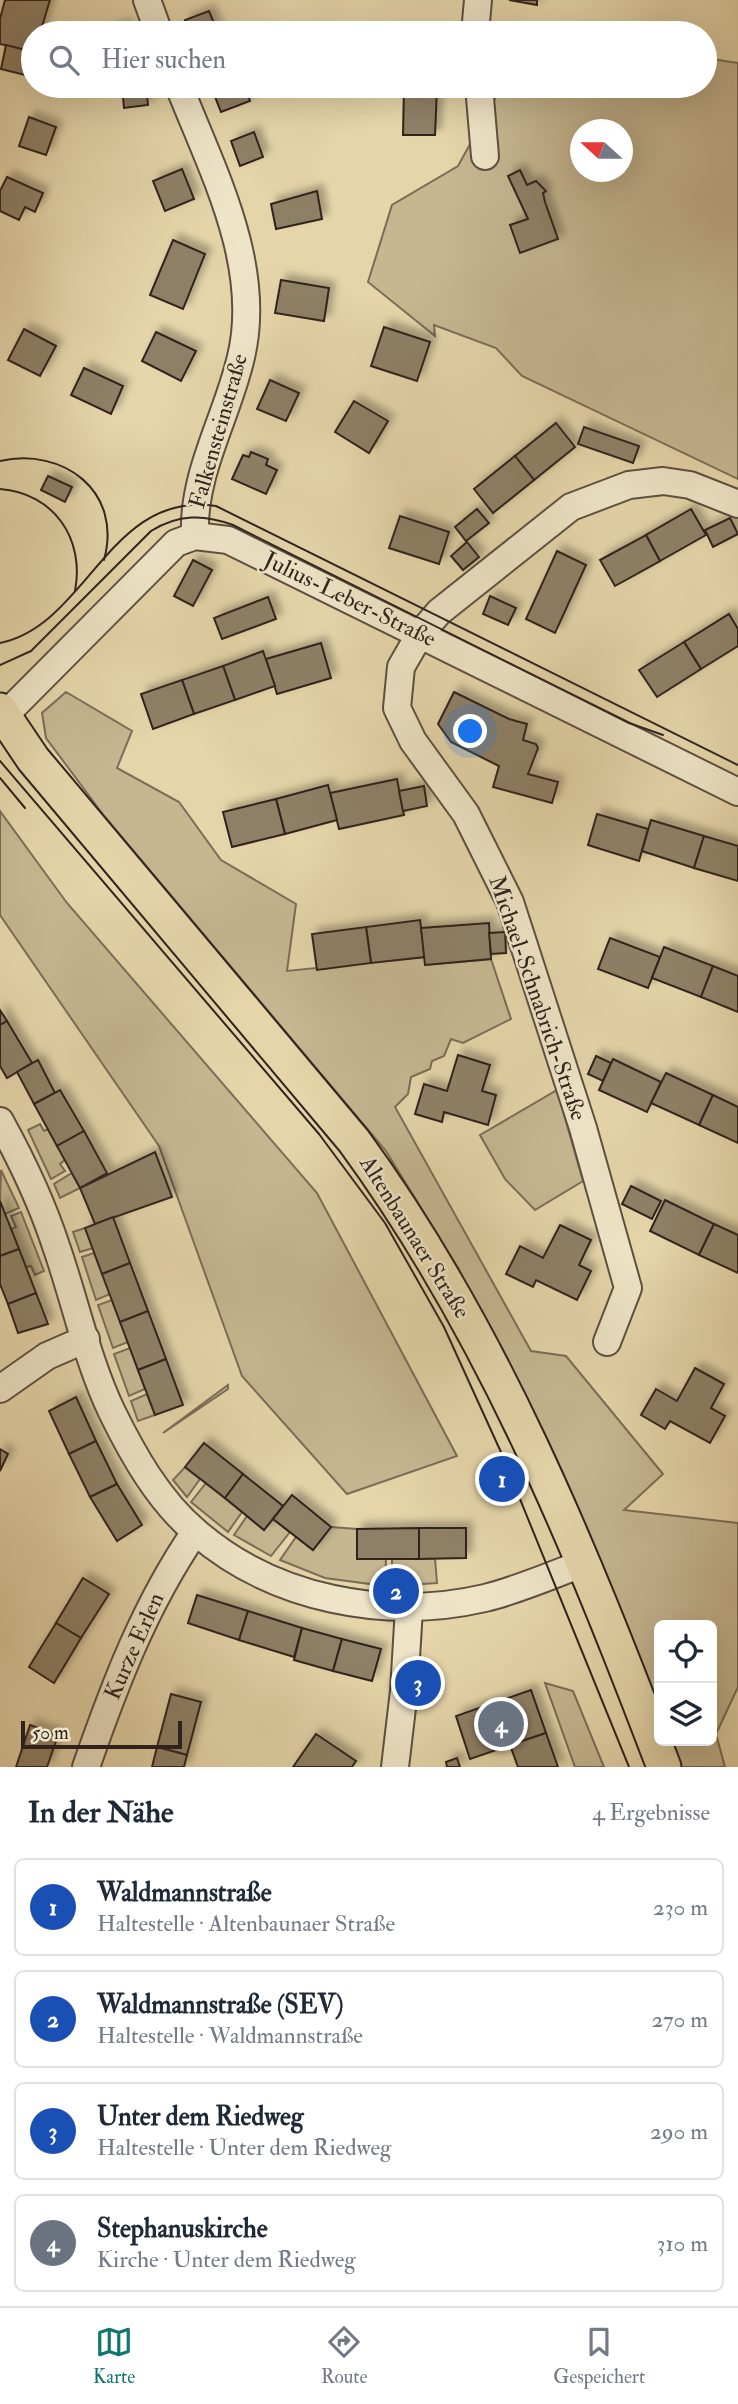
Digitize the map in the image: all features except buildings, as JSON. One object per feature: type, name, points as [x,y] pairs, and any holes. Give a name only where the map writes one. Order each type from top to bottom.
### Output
[{"type":"main road","name":"Altenbaunaer Straße","points":[[1,713],[33,759],[354,1141],[400,1205],[486,1354],[584,1563],[664,1767]]},
{"type":"street","points":[[147,0],[155,21]]},
{"type":"street","points":[[476,21],[478,0]]},
{"type":"street","name":"Falkensteinstraße","points":[[183,98],[241,256],[246,306],[242,354],[227,408],[200,481],[194,513],[195,536]]},
{"type":"street","points":[[480,98],[485,156]]},
{"type":"street","name":"Michael-Schnabrich-Straße","points":[[607,1342],[628,1289],[545,1005],[510,902],[496,872],[466,814],[413,741],[397,708],[401,667],[420,634],[439,612],[571,508],[598,494],[629,485],[663,481],[690,485],[738,504]]},
{"type":"street","points":[[1,713],[153,563],[176,543],[195,536]]},
{"type":"street","name":"Julius-Leber-Straße","points":[[195,536],[228,540],[738,792]]},
{"type":"street","points":[[0,1121],[18,1155],[55,1243],[111,1409],[136,1459],[165,1499],[195,1532],[237,1562],[279,1582],[327,1597],[375,1606],[409,1608],[486,1598],[584,1563]]},
{"type":"street","points":[[0,1390],[47,1356],[86,1339]]},
{"type":"street","name":"Kurze Erlen","points":[[86,1767],[124,1660],[161,1586],[195,1532]]},
{"type":"street","points":[[395,1767],[404,1691],[409,1608]]},
{"type":"shaded area","points":[[717,60],[738,63],[738,479],[522,376],[496,348],[434,325],[435,336],[368,282],[392,205],[458,166],[495,98],[717,98]]},
{"type":"shaded area","points":[[66,692],[132,731],[117,768],[179,802],[221,860],[296,904],[287,971],[425,957],[426,965],[491,959],[511,1019],[463,1043],[451,1039],[444,1056],[432,1061],[430,1069],[411,1077],[408,1094],[395,1107],[531,1351],[566,1356],[663,1474],[624,1510],[738,1523],[738,1687],[717,1732],[717,1620],[654,1620],[654,1709],[498,1349],[458,1268],[386,1151],[105,817],[46,738],[42,713]]},
{"type":"shaded area","points":[[0,811],[67,903],[317,1193],[457,1456],[347,1494],[242,1376],[159,1146],[0,915]]},
{"type":"shaded area","points":[[557,1090],[583,1181],[535,1210],[505,1179],[480,1135]]},
{"type":"shaded area","points":[[40,1124],[44,1131],[48,1129],[65,1160],[60,1164],[65,1171],[51,1179],[28,1130]]},
{"type":"shaded area","points":[[1,1170],[19,1208],[5,1214],[0,1201]]},
{"type":"shaded area","points":[[72,1173],[80,1188],[60,1198],[54,1184]]},
{"type":"shaded area","points":[[21,1212],[44,1271],[35,1275],[31,1266],[26,1267],[11,1229],[16,1227],[11,1216]]},
{"type":"shaded area","points":[[85,1228],[93,1248],[80,1252],[73,1232]]},
{"type":"shaded area","points":[[94,1253],[110,1294],[96,1300],[82,1257]]},
{"type":"shaded area","points":[[112,1300],[128,1342],[113,1348],[98,1305]]},
{"type":"shaded area","points":[[130,1348],[145,1389],[129,1396],[114,1354]]},
{"type":"shaded area","points":[[228,1385],[228,1389],[163,1433]]},
{"type":"shaded area","points":[[147,1394],[155,1415],[138,1421],[131,1401]]},
{"type":"shaded area","points":[[185,1467],[200,1479],[187,1497],[173,1480]]},
{"type":"shaded area","points":[[206,1483],[242,1512],[228,1532],[191,1502]]},
{"type":"shaded area","points":[[247,1516],[264,1530],[273,1519],[290,1532],[271,1556],[234,1535]]},
{"type":"shaded area","points":[[331,1527],[357,1529],[358,1559],[386,1559],[385,1586],[325,1578],[280,1560],[296,1537],[313,1550]]},
{"type":"shaded area","points":[[435,1558],[437,1583],[392,1586],[392,1559]]},
{"type":"shaded area","points":[[545,1683],[573,1691],[604,1767],[575,1767]]},
{"type":"shaded area","points":[[717,1738],[725,1767],[678,1767],[669,1746],[717,1746]]},
{"type":"tram line","points":[[0,461],[23,458],[46,461],[66,468],[83,479],[96,495],[105,513],[108,535],[104,560]]},
{"type":"tram line","points":[[0,489],[19,492],[36,499],[50,509],[61,522],[70,537],[75,554],[75,591]]},
{"type":"tram line","points":[[0,643],[30,631],[56,612],[124,538],[149,518],[180,507],[216,506],[738,765]]},
{"type":"tram line","points":[[0,665],[31,651],[151,531],[171,521],[191,517],[212,519],[233,525],[629,723],[663,735]]},
{"type":"tram line","points":[[0,761],[319,1134],[385,1223],[444,1327],[500,1450],[629,1767]]},
{"type":"tram line","points":[[0,778],[25,808]]},
{"type":"place","name":"Waldmannstraße","points":[[502,1479]]},
{"type":"place","name":"Waldmannstraße (SEV)","points":[[396,1591]]},
{"type":"place","name":"Unter dem Riedweg","points":[[418,1683]]},
{"type":"place","name":"Stephanuskirche","points":[[501,1724]]}]
